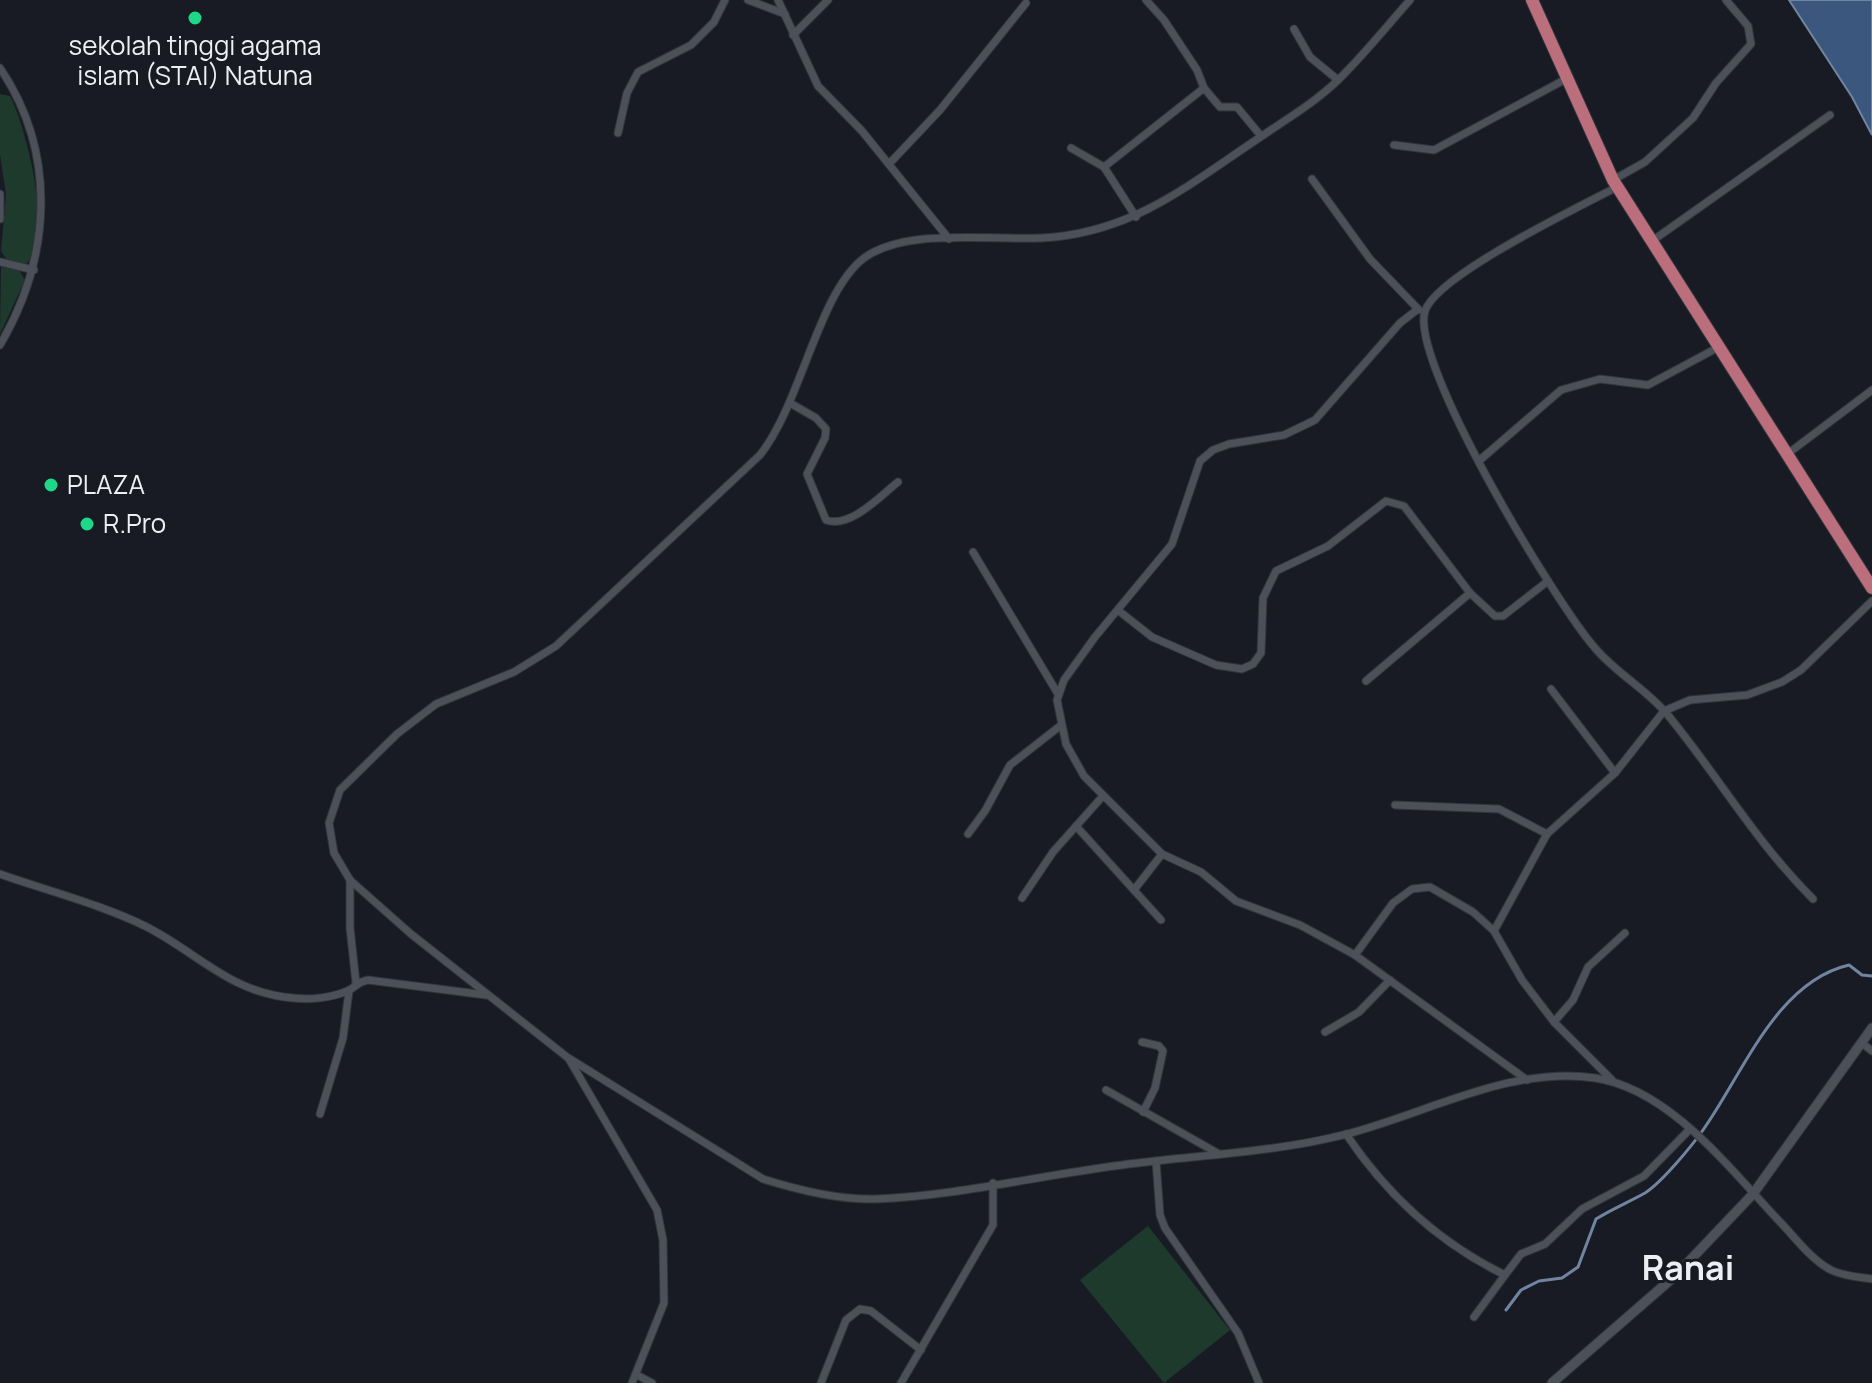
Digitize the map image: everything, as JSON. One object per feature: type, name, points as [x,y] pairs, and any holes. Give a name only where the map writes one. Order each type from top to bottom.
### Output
[{"type":"highway","points":[[1532,0],[1615,184],[1872,588]]},
{"type":"street","points":[[618,133],[631,81],[638,72],[703,36],[725,0]]},
{"type":"street","points":[[748,0],[785,14]]},
{"type":"street","points":[[778,0],[823,92],[889,164],[949,239]]},
{"type":"street","points":[[793,35],[828,0]]},
{"type":"street","points":[[1146,0],[1191,59],[1204,88],[1220,107],[1237,107],[1261,136]]},
{"type":"street","points":[[1410,0],[1338,80],[1305,108],[1177,196],[1136,217],[1057,237],[909,241],[867,256],[851,269],[834,298],[790,403],[760,455],[582,625],[535,661],[436,704],[397,734],[346,782],[335,798],[329,823],[334,853],[350,880],[567,1057],[763,1179],[790,1187],[874,1199],[1156,1161],[1289,1147],[1346,1134],[1421,1109],[1527,1080],[1575,1077],[1614,1082]]},
{"type":"street","points":[[1058,694],[1095,637],[1119,611],[1176,536],[1200,461],[1213,450],[1229,444],[1284,435],[1315,420],[1400,323],[1421,312],[1454,278],[1615,184],[1645,162],[1693,118],[1725,71],[1748,49],[1752,40],[1750,31],[1726,0]]},
{"type":"street","points":[[889,164],[940,110],[1026,3]]},
{"type":"street","points":[[1294,29],[1310,57],[1338,80]]},
{"type":"street","points":[[0,68],[10,83],[33,136],[40,174],[41,228],[34,270],[21,307],[0,345]]},
{"type":"street","points":[[1394,145],[1434,150],[1566,79]]},
{"type":"street","points":[[0,89],[10,83]]},
{"type":"street","points":[[1104,167],[1204,88]]},
{"type":"street","points":[[1650,243],[1830,115]]},
{"type":"street","points":[[1071,148],[1104,167],[1136,217]]},
{"type":"street","points":[[1312,179],[1370,259],[1421,312],[1452,411],[1548,581],[1594,647],[1664,711],[1760,843],[1813,899]]},
{"type":"street","points":[[0,194],[0,219]]},
{"type":"street","points":[[0,262],[34,270]]},
{"type":"street","points":[[1480,460],[1561,390],[1600,379],[1648,385],[1717,348]]},
{"type":"street","points":[[1786,455],[1872,390]]},
{"type":"street","points":[[790,403],[816,418],[826,429],[825,438],[807,474],[826,520],[838,522],[855,515],[898,482]]},
{"type":"street","points":[[1119,611],[1152,637],[1216,665],[1242,669],[1253,664],[1261,653],[1263,598],[1276,571],[1328,546],[1379,505],[1393,500],[1404,506],[1470,593],[1491,614],[1499,617],[1548,581]]},
{"type":"street","points":[[973,552],[1058,694],[1060,726],[1073,760],[1102,797],[1162,854],[1201,872],[1236,901],[1300,925],[1355,955],[1527,1080]]},
{"type":"street","points":[[1366,681],[1470,593]]},
{"type":"street","points":[[1494,931],[1521,875],[1547,834],[1615,773],[1664,711],[1690,700],[1747,695],[1782,682],[1801,670],[1872,601]]},
{"type":"street","points":[[1551,689],[1615,773]]},
{"type":"street","points":[[968,834],[985,811],[1010,765],[1060,726]]},
{"type":"street","points":[[1022,898],[1102,797]]},
{"type":"street","points":[[1395,805],[1499,809],[1547,834]]},
{"type":"street","points":[[1076,826],[1161,920]]},
{"type":"street","points":[[1134,890],[1162,854]]},
{"type":"street","points":[[0,874],[142,924],[204,966],[260,992],[292,998],[319,998],[349,991]]},
{"type":"street","points":[[350,880],[350,928],[356,983]]},
{"type":"street","points":[[1355,955],[1393,903],[1420,886],[1430,887],[1452,899],[1494,931],[1522,980],[1554,1022],[1614,1082],[1663,1108],[1693,1131],[1817,1260],[1843,1274],[1872,1279]]},
{"type":"street","points":[[1554,1022],[1573,1000],[1588,967],[1625,933]]},
{"type":"street","points":[[1325,1032],[1359,1012],[1390,980]]},
{"type":"street","points":[[320,1114],[343,1038],[349,991],[356,983],[397,981],[488,995]]},
{"type":"street","points":[[1552,1383],[1676,1275],[1753,1194],[1872,1028]]},
{"type":"street","points":[[1142,1042],[1159,1046],[1163,1051],[1155,1088],[1143,1112]]},
{"type":"street","points":[[1862,1043],[1872,1051]]},
{"type":"street","points":[[567,1057],[657,1210],[663,1240],[664,1303],[632,1383]]},
{"type":"street","points":[[1106,1090],[1143,1112],[1183,1130],[1220,1155]]},
{"type":"street","points":[[1474,1317],[1521,1254],[1545,1244],[1582,1209],[1644,1176],[1693,1131]]},
{"type":"street","points":[[1346,1134],[1370,1170],[1435,1234],[1505,1275]]},
{"type":"street","points":[[1156,1161],[1160,1215],[1165,1228],[1238,1333],[1259,1383]]},
{"type":"street","points":[[901,1383],[993,1225],[993,1183]]},
{"type":"street","points":[[821,1383],[846,1320],[860,1309],[871,1311],[921,1350]]},
{"type":"street","points":[[637,1375],[652,1383]]},
{"type":"green space","points":[[0,94],[10,96],[16,111],[35,182],[38,231],[34,251],[26,264],[7,260],[1,251],[6,194],[0,155]]},
{"type":"green space","points":[[1,267],[19,270],[25,280],[0,334]]},
{"type":"green space","points":[[1148,1226],[1230,1330],[1164,1383],[1080,1280]]},
{"type":"water","points":[[1789,0],[1872,0],[1872,135],[1852,97]]},
{"type":"waterway","points":[[1506,1310],[1521,1290],[1539,1281],[1562,1278],[1578,1267],[1596,1219],[1645,1193],[1668,1173],[1703,1130],[1764,1033],[1801,990],[1823,975],[1849,965],[1862,975],[1872,976]]},
{"type":"place","name":"sekolah tinggi agama islam (STAI) Natuna","points":[[195,18]]},
{"type":"place","name":"PLAZA","points":[[51,485]]},
{"type":"place","name":"R.Pro","points":[[87,524]]},
{"type":"district","name":"Ranai","points":[[1688,1268]]}]
